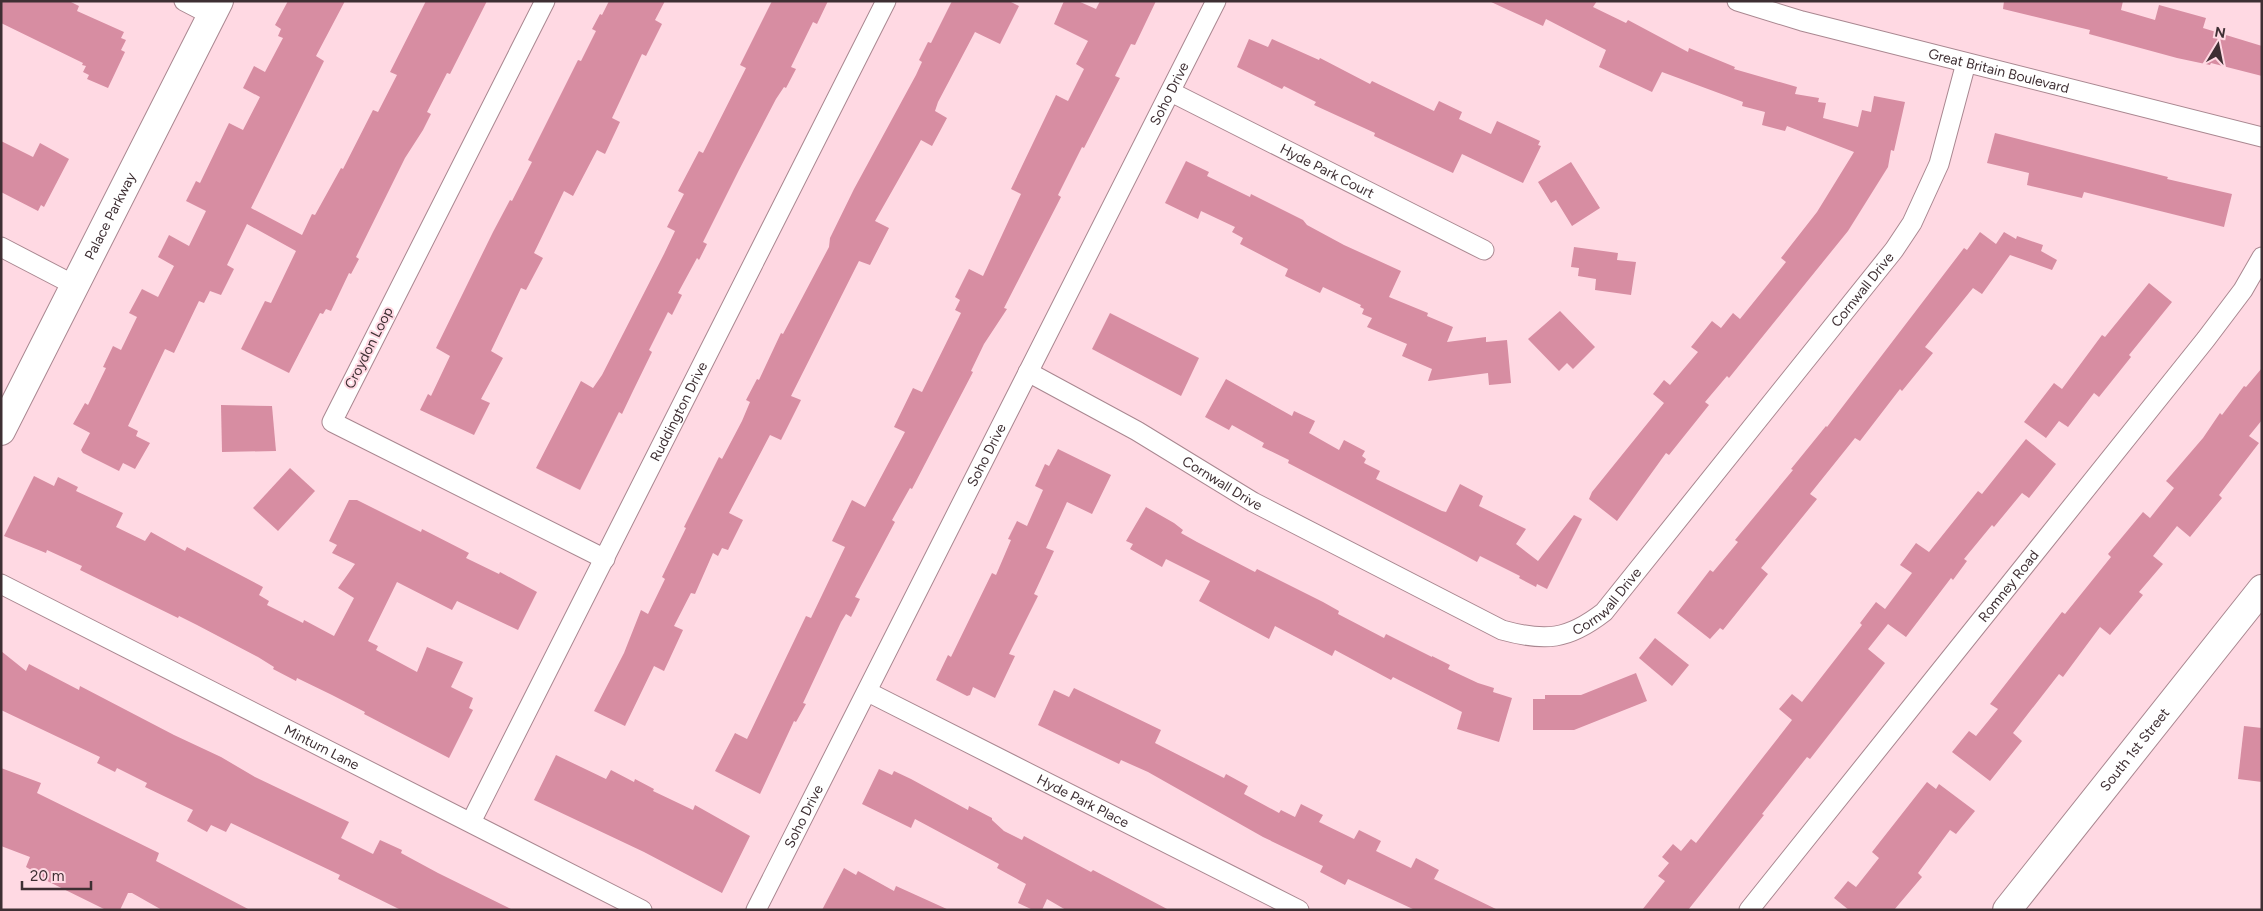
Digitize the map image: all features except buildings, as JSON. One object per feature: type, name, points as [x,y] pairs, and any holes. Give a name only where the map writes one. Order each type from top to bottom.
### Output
[{"type":"street","points":[[184,1],[215,8]]},
{"type":"street","name":"Croydon Loop","points":[[545,1],[332,422],[605,559]]},
{"type":"street","name":"Ruddington Drive","points":[[471,822],[886,1]]},
{"type":"street","name":"Soho Drive","points":[[756,910],[1216,1]]},
{"type":"street","name":"Great Britain Boulevard","points":[[1737,1],[1802,21],[2262,137]]},
{"type":"street","name":"Palace Parkway","points":[[1,431],[215,8]]},
{"type":"street","name":"Cornwall Drive","points":[[1028,372],[1137,431],[1268,510],[1502,630],[1528,637],[1551,638],[1568,634],[1588,625],[1604,612],[1894,250],[1912,223],[1939,164],[1966,63]]},
{"type":"street","name":"Hyde Park Court","points":[[1171,92],[1484,250]]},
{"type":"street","points":[[1,247],[74,285]]},
{"type":"street","name":"Romney Road","points":[[1749,910],[2206,339],[2242,290],[2262,257]]},
{"type":"street","name":"Minturn Lane","points":[[1,584],[642,910]]},
{"type":"street","name":"South 1st Street","points":[[2008,910],[2262,589]]},
{"type":"street","name":"Hyde Park Place","points":[[868,692],[1299,910]]}]
